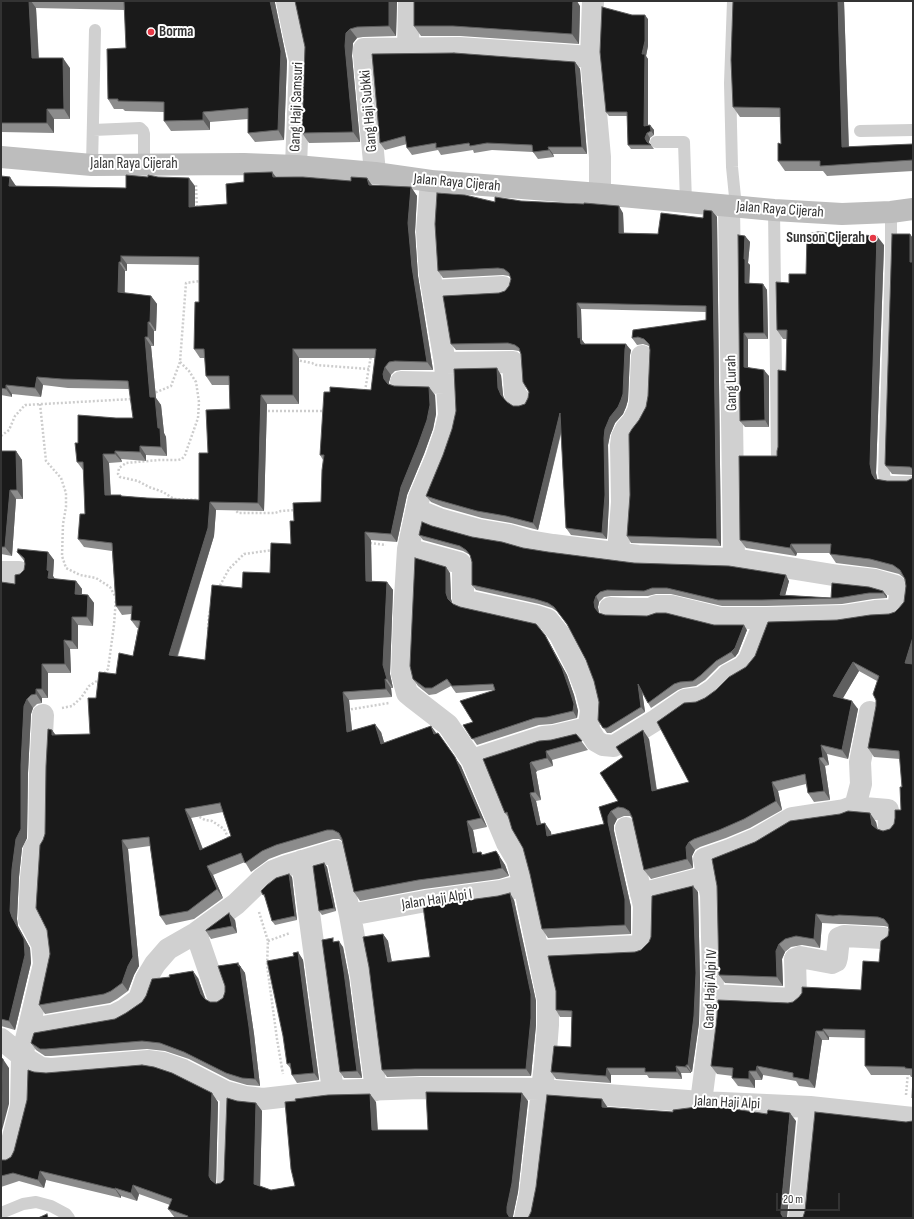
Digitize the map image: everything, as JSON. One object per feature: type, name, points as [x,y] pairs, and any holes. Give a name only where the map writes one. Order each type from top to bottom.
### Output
[{"type":"main road","name":"Jalan Raya Cijerah","points":[[1,157],[92,165],[244,164],[296,166],[374,173],[430,181],[600,194],[774,210],[842,214],[891,212],[913,209]]},
{"type":"street","name":"Gang Haji Samsuri","points":[[287,1],[294,40],[300,60],[296,166]]},
{"type":"street","points":[[409,1],[408,49],[459,48],[591,57]]},
{"type":"street","points":[[593,1],[591,57],[600,157],[600,194]]},
{"type":"street","name":"Gang Haji Subkki","points":[[374,173],[364,49],[408,49]]},
{"type":"street","points":[[430,181],[427,231],[430,274],[445,373],[449,415],[436,458],[419,498],[408,549],[401,662],[402,674],[407,693],[448,725],[472,760],[507,842],[517,860],[539,951],[548,1000],[548,1025],[530,1194],[525,1218]]},
{"type":"street","name":"Gang Lurah","points":[[733,206],[734,559]]},
{"type":"street","points":[[432,291],[503,287]]},
{"type":"street","points":[[618,553],[622,502],[621,445],[622,437],[626,429],[633,421],[640,402],[642,356]]},
{"type":"street","points":[[401,382],[513,362],[516,394],[521,401]]},
{"type":"street","points":[[417,510],[439,519],[529,541],[638,556],[734,559],[839,576],[875,580],[896,586],[900,593],[900,603],[898,608],[894,610],[875,611],[843,616],[720,618],[671,606],[656,606],[651,609],[610,608]]},
{"type":"street","points":[[408,549],[460,563],[463,567],[463,599],[548,620],[560,635],[578,670],[586,691],[590,710],[588,728],[596,741],[604,745],[614,746],[685,700],[700,698],[713,690],[728,675],[743,666],[749,660],[766,618]]},
{"type":"street","points":[[852,807],[856,803],[861,784],[860,762],[870,712]]},
{"type":"street","points":[[8,1157],[21,1106],[22,1056],[30,1029],[44,964],[42,944],[29,920],[34,849],[39,842],[43,715]]},
{"type":"street","points":[[472,760],[543,737],[588,728]]},
{"type":"street","points":[[852,807],[888,810],[889,828]]},
{"type":"street","name":"Gang Haji Alpi IV","points":[[701,1102],[711,1024],[712,995],[711,895],[706,877],[707,874],[704,859],[730,850],[756,838],[792,818],[844,810],[852,807]]},
{"type":"street","points":[[539,951],[639,946],[643,944],[644,906],[626,828]]},
{"type":"street","points":[[30,1029],[114,1015],[124,1010],[139,999],[149,974],[155,964],[168,949],[196,933],[236,904],[262,879],[273,871],[336,851],[361,976],[376,1090]]},
{"type":"street","points":[[302,861],[333,1091]]},
{"type":"street","points":[[642,894],[706,877]]},
{"type":"street","name":"Jalan Haji Alpi I","points":[[350,915],[426,901],[501,891],[524,885]]},
{"type":"street","points":[[196,933],[218,998]]},
{"type":"street","points":[[712,995],[794,999],[796,997],[796,959],[800,957],[832,963],[836,961],[837,957],[838,938],[844,936],[883,938]]},
{"type":"street","name":"Jalan Haji Alpi","points":[[1,1039],[22,1056],[41,1068],[51,1069],[148,1061],[163,1063],[183,1070],[226,1092],[263,1099],[333,1091],[420,1088],[542,1089],[554,1092],[701,1102],[810,1107],[909,1118]]},
{"type":"street","points":[[799,1218],[810,1107]]},
{"type":"lane","points":[[733,1],[730,83],[733,206]]},
{"type":"lane","points":[[92,165],[95,30]]},
{"type":"lane","points":[[93,130],[140,128],[143,130],[144,165]]},
{"type":"lane","points":[[860,131],[913,130]]},
{"type":"lane","points":[[656,142],[684,142],[686,202]]},
{"type":"lane","points":[[774,210],[776,455]]},
{"type":"lane","points":[[891,212],[891,261],[884,473],[885,481],[913,482]]},
{"type":"lane","points":[[224,1185],[226,1092]]},
{"type":"lane","points":[[1,1213],[23,1204],[36,1202],[51,1206],[66,1214],[68,1218]]},
{"type":"path","points":[[196,164],[197,213]]},
{"type":"path","points":[[200,274],[200,281]]},
{"type":"path","points":[[150,395],[170,386],[180,362],[186,283],[207,281]]},
{"type":"path","points":[[365,391],[371,351]]},
{"type":"path","points":[[293,359],[312,362],[316,365],[369,369]]},
{"type":"path","points":[[180,362],[189,371],[196,382],[199,402],[198,418],[185,455],[182,459],[178,460],[126,463],[120,468],[118,474],[120,477],[138,481],[163,492],[174,499],[203,500]]},
{"type":"path","points":[[1,436],[9,430],[15,416],[25,405],[135,399]]},
{"type":"path","points":[[40,404],[46,461],[61,478],[66,493],[62,556],[66,568],[80,575],[96,578],[110,587],[116,598],[108,669],[72,706],[52,710],[43,715]]},
{"type":"path","points":[[257,412],[325,410],[325,417]]},
{"type":"path","points":[[232,506],[238,513],[275,513],[281,511],[299,510]]},
{"type":"path","points":[[366,543],[379,543],[408,549]]},
{"type":"path","points":[[216,594],[218,587],[229,569],[244,554],[278,550]]},
{"type":"path","points":[[208,632],[211,608]]},
{"type":"path","points":[[342,710],[377,706],[413,698]]},
{"type":"path","points":[[195,814],[224,828],[230,842]]},
{"type":"path","points":[[251,890],[268,941],[267,965],[287,1097]]},
{"type":"path","points":[[909,1065],[909,1118]]},
{"type":"building","points":[[1,1],[29,1],[32,58],[63,58],[64,109],[47,109],[47,123],[1,123]]},
{"type":"building","points":[[124,1],[270,1],[281,51],[278,130],[248,133],[248,108],[203,112],[203,120],[164,121],[164,102],[118,101],[118,99],[108,99],[107,49],[126,48]]},
{"type":"building","points":[[295,1],[389,1],[389,26],[357,27],[350,29],[346,33],[345,46],[353,132],[302,133],[305,47]]},
{"type":"building","points":[[414,1],[573,1],[572,34],[453,26],[414,26]]},
{"type":"building","points":[[733,1],[838,1],[842,147],[913,144],[913,160],[820,166],[820,161],[778,161],[778,143],[781,144],[780,108],[733,107],[731,60]]},
{"type":"building","points":[[602,7],[632,15],[645,15],[645,41],[642,54],[645,54],[644,126],[650,125],[651,131],[647,133],[645,138],[651,145],[628,145],[627,112],[606,112],[600,52]]},
{"type":"building","points":[[454,53],[575,62],[582,147],[548,147],[549,150],[533,152],[532,145],[487,143],[470,146],[469,143],[436,148],[436,143],[407,148],[405,136],[380,143],[372,54]]},
{"type":"building","points":[[272,172],[273,177],[303,177],[351,181],[351,177],[367,178],[369,185],[411,187],[408,223],[412,267],[427,362],[389,362],[385,367],[383,374],[384,379],[388,384],[394,386],[429,387],[430,405],[427,420],[401,487],[391,534],[365,532],[366,581],[387,582],[383,665],[387,679],[385,679],[386,689],[343,692],[347,732],[375,724],[381,744],[431,726],[434,734],[438,733],[455,757],[481,818],[467,821],[473,853],[481,852],[482,855],[496,851],[502,868],[418,880],[354,892],[342,839],[339,833],[333,830],[327,830],[276,845],[262,851],[245,863],[241,853],[207,866],[217,889],[188,911],[160,916],[149,837],[122,840],[133,957],[122,983],[104,994],[39,1005],[50,954],[47,930],[36,908],[40,845],[45,834],[48,729],[52,730],[52,735],[90,734],[88,698],[96,698],[99,672],[116,674],[119,653],[133,656],[140,621],[131,620],[132,606],[116,606],[112,543],[78,539],[80,514],[85,514],[83,462],[77,462],[75,443],[78,443],[78,415],[133,418],[128,381],[37,377],[35,388],[6,385],[6,389],[1,388],[1,176],[10,177],[9,186],[126,188],[126,175],[189,178],[189,207],[227,204],[226,184],[244,182],[244,173]],"holes":[[[121,256],[199,257],[199,302],[195,302],[194,349],[204,349],[206,376],[229,376],[230,409],[206,410],[208,453],[199,453],[199,500],[105,495],[103,454],[115,454],[115,451],[140,452],[140,446],[161,447],[160,428],[158,428],[155,397],[150,397],[145,337],[148,337],[151,296],[118,292],[119,262],[121,262]],[[293,349],[376,349],[371,390],[330,387],[330,392],[324,392],[320,455],[324,455],[321,502],[293,503],[294,521],[290,521],[291,544],[271,543],[270,573],[243,572],[242,588],[212,585],[205,660],[169,655],[208,528],[210,502],[258,503],[261,395],[293,395]],[[220,803],[231,836],[200,850],[185,809]]]},
{"type":"building","points":[[437,193],[465,195],[495,202],[495,197],[521,201],[584,203],[619,206],[619,233],[658,234],[661,213],[703,218],[704,210],[712,211],[717,539],[627,536],[630,495],[629,434],[646,407],[648,396],[650,350],[649,344],[644,339],[638,337],[632,338],[633,330],[706,320],[706,306],[577,303],[578,338],[580,337],[581,344],[626,344],[623,394],[618,407],[610,417],[605,429],[605,495],[602,533],[566,528],[560,413],[533,523],[477,511],[426,496],[443,455],[452,429],[456,411],[454,369],[497,368],[498,388],[501,395],[513,406],[525,404],[529,392],[523,382],[521,354],[519,348],[515,345],[508,343],[451,344],[443,296],[499,293],[505,291],[509,286],[511,279],[509,273],[504,269],[498,268],[438,271],[435,224]]},
{"type":"building","points":[[818,232],[877,236],[870,464],[872,474],[875,479],[887,481],[907,481],[913,478],[913,637],[905,663],[913,664],[913,1069],[905,1067],[865,1066],[865,1030],[823,1029],[823,1031],[816,1031],[809,1080],[793,1077],[793,1073],[757,1066],[756,1071],[749,1071],[749,1079],[732,1078],[733,1068],[711,1066],[718,1000],[788,1003],[793,1002],[799,997],[802,993],[802,987],[861,990],[863,961],[879,962],[881,941],[888,936],[889,930],[888,924],[884,919],[878,917],[816,914],[814,939],[796,936],[785,939],[779,944],[776,951],[777,977],[719,975],[717,886],[712,859],[755,842],[790,821],[840,814],[848,811],[870,813],[872,825],[877,829],[883,831],[890,829],[894,824],[895,810],[901,810],[900,787],[902,787],[899,751],[868,748],[876,706],[876,700],[873,694],[879,676],[853,662],[833,696],[852,701],[842,750],[821,745],[823,757],[819,758],[824,791],[808,793],[805,774],[772,782],[776,801],[744,819],[689,842],[686,847],[687,859],[644,870],[632,817],[629,811],[618,807],[611,811],[608,816],[608,822],[625,899],[625,925],[542,929],[523,848],[512,829],[507,812],[505,813],[483,759],[539,741],[551,740],[576,734],[582,741],[546,751],[547,758],[530,763],[535,792],[530,793],[537,825],[545,823],[547,836],[604,824],[599,807],[618,801],[600,773],[623,757],[616,747],[643,730],[652,791],[689,782],[657,722],[684,703],[696,702],[705,698],[716,690],[729,677],[746,667],[755,656],[768,622],[837,620],[889,614],[895,612],[904,602],[906,586],[905,579],[900,570],[893,565],[870,559],[830,554],[831,544],[791,544],[790,548],[740,540],[739,456],[777,456],[778,370],[786,371],[787,330],[777,330],[776,282],[789,283],[789,274],[806,274],[807,234]]},
{"type":"building","points":[[892,234],[910,234],[910,262],[913,262],[913,469],[910,467],[886,466],[885,464]]},
{"type":"building","points":[[738,235],[745,236],[745,283],[763,284],[764,333],[744,333],[744,367],[764,370],[765,420],[740,421]]},
{"type":"building","points":[[1,451],[16,451],[17,490],[10,490],[5,547],[1,547]]},
{"type":"building","points":[[422,522],[472,537],[548,552],[634,563],[729,566],[786,575],[780,595],[831,598],[832,583],[869,587],[883,591],[883,593],[869,593],[838,598],[718,600],[667,588],[652,588],[644,591],[607,590],[600,592],[596,596],[594,602],[595,608],[599,613],[605,615],[647,616],[656,613],[666,613],[714,625],[744,625],[735,648],[716,661],[693,681],[674,684],[648,703],[638,684],[641,707],[607,728],[603,728],[598,720],[599,702],[594,681],[586,660],[567,624],[554,607],[548,603],[535,599],[472,585],[472,562],[470,555],[460,546],[419,535]]},
{"type":"building","points":[[18,549],[48,552],[48,578],[76,581],[75,594],[88,595],[87,617],[72,617],[72,641],[64,640],[65,664],[42,664],[42,689],[36,689],[36,694],[31,695],[27,699],[24,706],[21,765],[21,829],[16,839],[12,869],[10,911],[24,939],[25,955],[9,1021],[1,1019],[1,582],[15,584],[15,575],[20,574],[24,570],[24,558],[17,552]]},
{"type":"building","points":[[415,558],[446,567],[446,593],[448,599],[453,604],[460,607],[536,624],[545,635],[562,668],[574,704],[573,711],[535,718],[472,739],[463,725],[473,722],[460,701],[495,690],[493,684],[452,686],[447,679],[432,688],[425,688],[413,679],[410,666]]},
{"type":"building","points":[[324,863],[334,908],[319,911],[313,866]]},
{"type":"building","points":[[289,874],[295,916],[272,921],[264,894],[263,895],[261,891],[276,878]]},
{"type":"building","points":[[693,886],[696,973],[694,1016],[688,1065],[686,1065],[686,1067],[676,1066],[677,1072],[645,1072],[645,1068],[607,1068],[606,1076],[551,1072],[554,1046],[571,1047],[572,1011],[556,1010],[556,991],[548,956],[635,952],[641,950],[649,942],[651,937],[652,896]]},
{"type":"building","points":[[510,893],[531,994],[531,1018],[526,1069],[382,1070],[369,967],[363,937],[383,934],[388,962],[430,957],[423,906]]},
{"type":"building","points":[[229,913],[232,926],[206,931],[206,930]]},
{"type":"building","points":[[333,938],[333,942],[339,941],[357,1071],[340,1072],[322,940]]},
{"type":"building","points":[[298,952],[314,1073],[292,1075],[290,1063],[287,1064],[283,1036],[267,961],[294,956],[293,953]]},
{"type":"building","points":[[238,963],[238,966],[240,966],[249,1027],[255,1079],[242,1078],[226,1073],[184,1052],[160,1043],[142,1041],[40,1049],[31,1043],[34,1033],[115,1019],[142,1002],[146,996],[152,979],[170,977],[169,975],[193,971],[201,994],[210,1002],[217,1002],[223,998],[225,992],[225,986],[218,966]]},
{"type":"building","points":[[1,1058],[3,1059],[1,1102]]},
{"type":"building","points":[[142,1065],[172,1073],[212,1093],[209,1176],[216,1184],[221,1183],[224,1180],[227,1098],[237,1101],[256,1103],[254,1184],[271,1190],[295,1186],[291,1169],[285,1102],[296,1101],[295,1099],[328,1095],[370,1094],[372,1130],[428,1130],[426,1092],[522,1093],[512,1183],[507,1207],[507,1213],[510,1218],[187,1218],[188,1216],[168,1209],[172,1199],[133,1185],[131,1193],[40,1171],[38,1180],[13,1173],[1,1176],[1,1160],[6,1160],[11,1157],[14,1151],[27,1100],[28,1070],[46,1073]]},
{"type":"building","points":[[913,1076],[913,1099],[912,1098]]},
{"type":"building","points":[[547,1095],[602,1099],[602,1107],[673,1112],[673,1110],[704,1106],[767,1114],[768,1110],[790,1113],[781,1209],[781,1214],[784,1218],[528,1218],[531,1212],[536,1187]]},
{"type":"building","points":[[815,1112],[906,1122],[913,1120],[913,1218],[802,1218],[805,1211]]},
{"type":"building","points":[[47,1214],[48,1218],[38,1218]]},
{"type":"place","name":"Borma","points":[[151,32]]},
{"type":"place","name":"Sunson Cijerah","points":[[873,238]]}]
